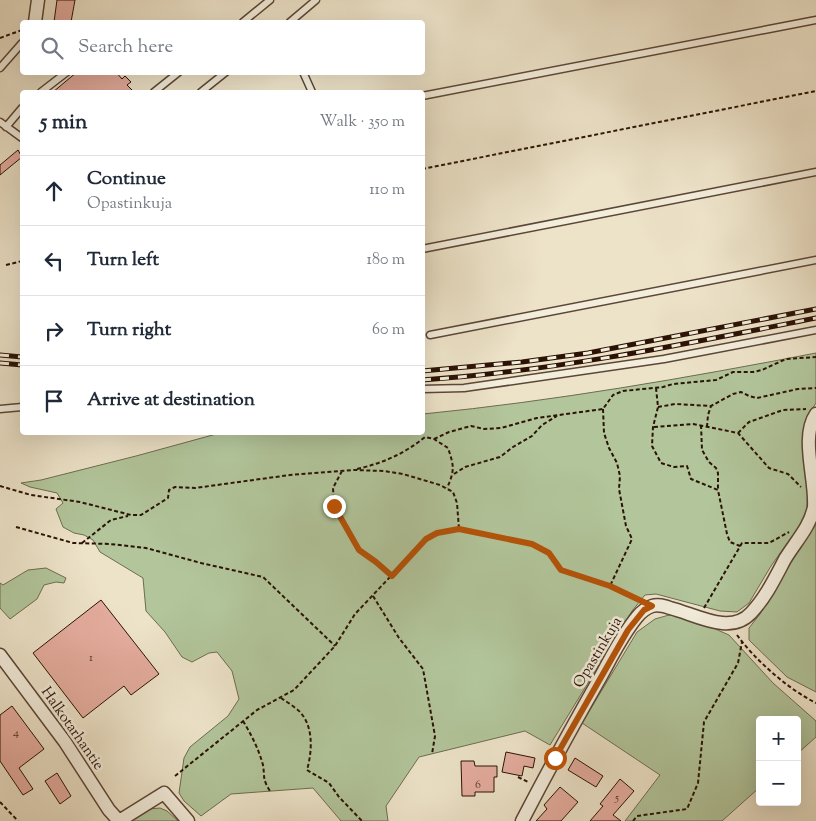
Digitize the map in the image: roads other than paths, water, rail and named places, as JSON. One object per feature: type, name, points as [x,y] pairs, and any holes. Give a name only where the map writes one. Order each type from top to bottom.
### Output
[{"type":"street","points":[[35,20],[38,0]]},
{"type":"street","name":"Opastinkuja","points":[[522,821],[555,758],[628,630],[644,610],[658,605],[717,623],[731,624],[743,621],[752,613],[768,592],[786,558],[811,520],[814,493],[810,453],[812,411]]},
{"type":"street","name":"Halkotarhantie","points":[[0,655],[65,742],[109,810],[119,821]]},
{"type":"street","points":[[119,821],[164,793],[188,821]]},
{"type":"lane","points":[[245,20],[270,0]]},
{"type":"lane","points":[[292,20],[316,0]]},
{"type":"lane","points":[[425,95],[816,20]]},
{"type":"lane","points":[[0,68],[20,45]]},
{"type":"lane","points":[[44,90],[63,75]]},
{"type":"lane","points":[[156,90],[175,75]]},
{"type":"lane","points":[[204,90],[222,75]]},
{"type":"lane","points":[[304,75],[311,90]]},
{"type":"lane","points":[[6,127],[20,110]]},
{"type":"lane","points":[[0,122],[20,137]]},
{"type":"lane","points":[[425,248],[816,172]]},
{"type":"lane","points":[[430,335],[816,260]]},
{"type":"lane","points":[[425,389],[464,388],[645,362],[816,330]]},
{"type":"lane","points":[[0,409],[20,407]]},
{"type":"railway","points":[[425,371],[522,362],[588,353],[816,309]]},
{"type":"railway","points":[[425,380],[472,376],[571,363],[669,347],[816,318]]},
{"type":"railway","points":[[0,355],[20,357]]},
{"type":"railway","points":[[0,363],[20,365]]}]
